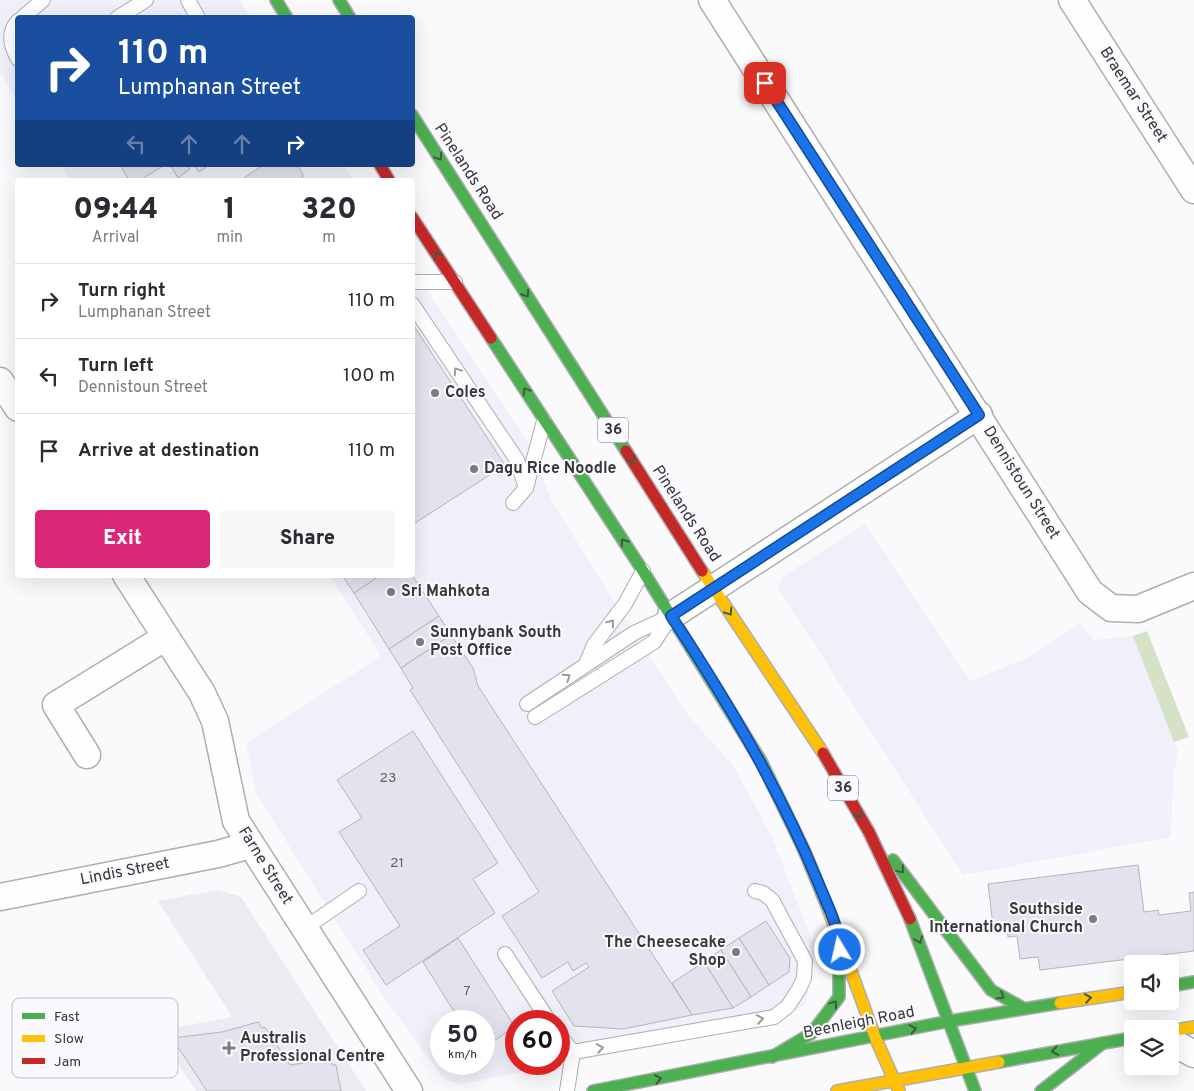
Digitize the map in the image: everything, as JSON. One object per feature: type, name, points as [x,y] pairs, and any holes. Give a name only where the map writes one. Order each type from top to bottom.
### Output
[{"type":"main road","points":[[276,0],[285,15]]},
{"type":"main road","points":[[339,0],[348,15]]},
{"type":"main road","name":"Pinelands Road","points":[[415,121],[714,588],[817,743],[869,832],[913,926],[950,1021]]},
{"type":"main road","points":[[381,167],[388,178]]},
{"type":"main road","points":[[415,222],[643,571],[761,762],[804,850],[839,935],[875,1036],[899,1091]]},
{"type":"main road","points":[[869,832],[914,885],[991,990],[1022,1008]]},
{"type":"main road","points":[[772,1057],[812,1032],[840,997],[839,935]]},
{"type":"main road","points":[[1179,984],[1194,982]]},
{"type":"main road","name":"Beenleigh Road","points":[[593,1091],[950,1021],[1124,993]]},
{"type":"main road","name":"36","points":[[950,1021],[975,1091]]},
{"type":"main road","points":[[1179,1030],[1194,1027]]},
{"type":"main road","points":[[837,1091],[1124,1039]]},
{"type":"main road","points":[[1041,1091],[1104,1043]]},
{"type":"street","name":"Dennistoun Street","points":[[712,0],[979,415],[1090,592],[1111,608],[1138,609],[1194,586]]},
{"type":"street","name":"Braemar Street","points":[[1072,0],[1194,190]]},
{"type":"street","points":[[671,616],[979,415]]},
{"type":"street","name":"Farne Street","points":[[128,578],[202,693],[215,721],[236,820],[250,845],[410,1091]]},
{"type":"street","points":[[87,755],[56,705],[166,637]]},
{"type":"street","name":"Lindis Street","points":[[0,897],[218,854],[250,845]]},
{"type":"street","points":[[1179,1046],[1194,1054]]},
{"type":"lane","points":[[26,15],[43,0]]},
{"type":"lane","points":[[122,15],[146,0]]},
{"type":"lane","points":[[188,0],[196,15]]},
{"type":"lane","points":[[15,26],[10,35],[15,52]]},
{"type":"lane","points":[[415,282],[455,282]]},
{"type":"lane","points":[[415,308],[517,460],[526,488]]},
{"type":"lane","points":[[512,503],[526,488],[544,420]]},
{"type":"lane","points":[[586,664],[594,645],[625,604],[643,571]]},
{"type":"lane","points":[[527,704],[644,627],[671,616]]},
{"type":"lane","points":[[534,716],[654,642],[671,616]]},
{"type":"lane","points":[[305,928],[359,891]]},
{"type":"lane","points":[[573,1052],[774,1017],[788,1006],[804,978],[804,962],[772,900],[763,893],[754,891]]},
{"type":"lane","points":[[505,954],[542,1010]]},
{"type":"lane","points":[[567,1091],[573,1052],[570,1049]]},
{"type":"shaded area","points":[[0,0],[240,0],[250,15],[15,15],[15,96],[0,72]]},
{"type":"shaded area","points":[[62,167],[344,167],[352,178],[70,178]]},
{"type":"shaded area","points":[[415,272],[531,447],[552,501],[615,603],[687,714],[734,767],[771,835],[815,947],[806,1004],[777,1022],[570,1062],[570,1010],[505,1010],[506,1075],[460,1084],[449,1081],[441,1075],[495,1075],[495,1010],[430,1010],[430,1060],[383,996],[256,793],[246,743],[381,656],[331,578],[415,578]]},
{"type":"shaded area","points":[[865,524],[970,681],[1030,657],[1080,623],[1094,640],[1133,636],[1178,751],[1173,779],[1171,837],[963,875],[778,588],[782,577]]},
{"type":"shaded area","points":[[218,890],[241,897],[366,1091],[196,1091],[178,1064],[178,1027],[232,1017],[158,901]]},
{"type":"green space","points":[[1147,631],[1189,737],[1174,742],[1133,636]]},
{"type":"building","points":[[121,167],[161,167],[144,178],[128,178]]},
{"type":"building","points":[[172,167],[188,167],[190,169],[178,178]]},
{"type":"building","points":[[195,167],[206,167],[199,172]]},
{"type":"building","points":[[260,167],[298,167],[303,174],[302,178],[244,178]]},
{"type":"building","name":"Coles","points":[[415,328],[505,465],[415,523]]},
{"type":"building","points":[[344,578],[376,578],[354,593]]},
{"type":"building","points":[[376,578],[414,578],[439,616],[389,649],[354,593]]},
{"type":"building","name":"Sunnybank South Post Office","points":[[439,616],[451,635],[401,668],[389,649]]},
{"type":"building","points":[[451,635],[473,668],[478,686],[692,1015],[623,1029],[574,1026],[570,1020],[570,1010],[564,1010],[552,991],[589,967],[586,963],[573,971],[568,962],[542,978],[502,916],[539,892],[410,690],[413,688],[401,668]]},
{"type":"building","points":[[413,731],[498,863],[473,879],[495,913],[386,985],[363,950],[400,926],[339,832],[362,818],[337,780]]},
{"type":"building","name":"Southside International Church","points":[[1138,865],[1144,912],[1158,910],[1159,915],[1191,911],[1189,893],[1194,892],[1194,951],[1162,955],[1124,955],[1124,960],[1040,970],[1038,957],[1020,959],[1017,936],[1008,937],[1006,923],[993,925],[988,884]]},
{"type":"building","points":[[766,921],[790,958],[789,972],[769,985],[739,938]]},
{"type":"building","points":[[458,938],[505,1011],[505,1034],[495,1040],[495,1010],[453,1010],[423,962]]},
{"type":"building","points":[[739,938],[769,985],[751,997],[721,950]]},
{"type":"building","points":[[721,950],[751,997],[733,1008],[704,962]]},
{"type":"building","points":[[704,962],[733,1008],[692,1015],[672,983]]},
{"type":"building","name":"Australis Professional Centre","points":[[258,1022],[262,1028],[265,1027],[290,1065],[331,1059],[332,1065],[336,1065],[341,1091],[207,1091],[178,1047],[178,1037],[222,1032]]},
{"type":"traffic: fast","points":[[276,0],[285,15]]},
{"type":"traffic: fast","points":[[339,0],[348,15]]},
{"type":"traffic: fast","points":[[415,120],[626,451]]},
{"type":"traffic: fast","points":[[491,338],[643,571],[761,761],[804,850],[829,911]]},
{"type":"traffic: fast","points":[[893,860],[991,990],[1023,1008]]},
{"type":"traffic: fast","points":[[910,919],[975,1091]]},
{"type":"traffic: fast","points":[[772,1057],[812,1033],[839,997],[839,956]]},
{"type":"traffic: fast","points":[[1179,984],[1194,982]]},
{"type":"traffic: fast","points":[[593,1091],[950,1021],[1060,1003]]},
{"type":"traffic: fast","points":[[999,1062],[1124,1039]]},
{"type":"traffic: fast","points":[[1041,1091],[1103,1043]]},
{"type":"traffic: slow","points":[[702,571],[823,753]]},
{"type":"traffic: slow","points":[[829,911],[875,1037],[899,1091]]},
{"type":"traffic: slow","points":[[1060,1003],[1124,993]]},
{"type":"traffic: slow","points":[[1179,1030],[1194,1027]]},
{"type":"traffic: slow","points":[[837,1091],[999,1062]]},
{"type":"traffic: jam","points":[[381,167],[388,178]]},
{"type":"traffic: jam","points":[[415,222],[491,338]]},
{"type":"traffic: jam","points":[[626,451],[702,571]]},
{"type":"traffic: jam","points":[[823,753],[869,832],[910,919]]},
{"type":"place","name":"Coles","points":[[435,393]]},
{"type":"place","name":"Dagu Rice Noodle","points":[[474,469]]},
{"type":"place","name":"Sri Mahkota","points":[[391,592]]},
{"type":"place","name":"Sunnybank South Post Office","points":[[420,642]]},
{"type":"place","name":"Southside International Church","points":[[1093,919]]},
{"type":"place","name":"The Cheesecake Shop","points":[[736,952]]},
{"type":"place","name":"Australis Professional Centre","points":[[229,1048]]},
{"type":"route","points":[[765,83],[979,415],[671,616],[761,762],[804,850],[839,935],[840,950]]}]
